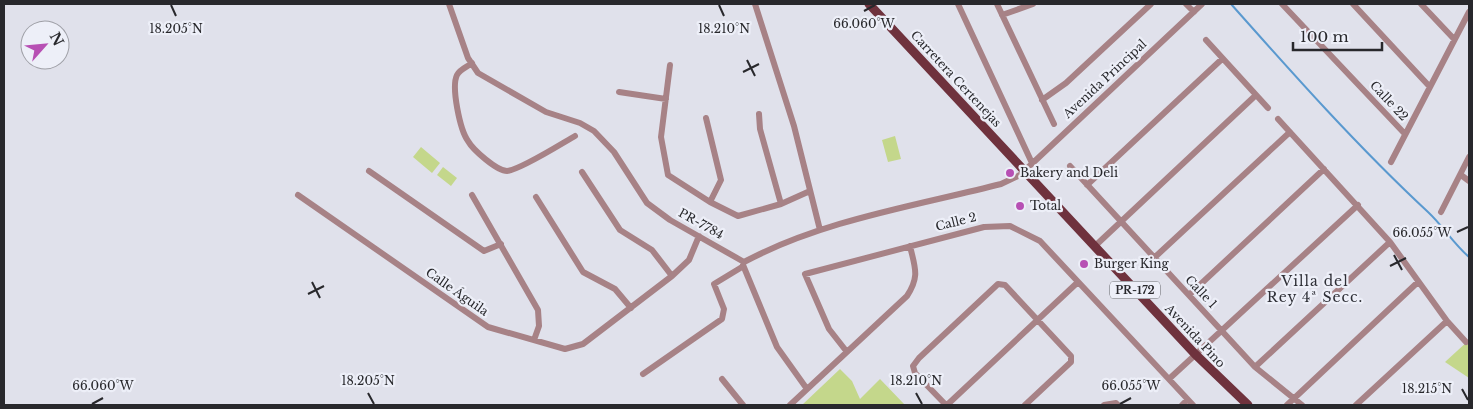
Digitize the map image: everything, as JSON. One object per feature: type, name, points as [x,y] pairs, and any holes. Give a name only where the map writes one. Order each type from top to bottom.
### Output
[{"type":"main road","name":"Carretera Certenejas","points":[[869,4],[1025,172]]},
{"type":"main road","name":"Avenida Pino","points":[[1025,172],[1195,354],[1248,405]]},
{"type":"street","name":"PR-7784","points":[[449,4],[472,63],[478,73],[546,112],[580,123],[594,131],[614,152],[647,203],[670,220],[743,264]]},
{"type":"street","points":[[755,4],[794,126],[820,230]]},
{"type":"street","points":[[958,4],[1032,162]]},
{"type":"street","points":[[997,4],[1054,124]]},
{"type":"street","points":[[1002,15],[1033,4]]},
{"type":"street","points":[[1042,100],[1066,83],[1151,4]]},
{"type":"street","points":[[1186,4],[1194,12]]},
{"type":"street","name":"Avenida Principal","points":[[1025,172],[1032,162],[1202,4]]},
{"type":"street","name":"Calle 22","points":[[1282,4],[1405,134],[1469,12]]},
{"type":"street","points":[[1353,4],[1430,86]]},
{"type":"street","points":[[1421,4],[1454,39]]},
{"type":"street","points":[[1206,40],[1268,108]]},
{"type":"street","points":[[1087,184],[1222,59]]},
{"type":"street","points":[[472,63],[457,75],[454,95],[467,141],[493,165],[501,170],[513,169],[575,136]]},
{"type":"street","points":[[670,64],[661,137],[668,175],[710,202],[738,216],[780,204],[810,191]]},
{"type":"street","points":[[619,92],[666,99]]},
{"type":"street","points":[[1095,246],[1256,96]]},
{"type":"street","points":[[759,114],[760,129],[780,204]]},
{"type":"street","points":[[706,118],[720,180],[710,202]]},
{"type":"street","points":[[1278,119],[1390,242],[1447,322],[1466,342]]},
{"type":"street","points":[[1154,258],[1290,132]]},
{"type":"street","points":[[1391,162],[1405,134]]},
{"type":"street","points":[[1442,212],[1469,157]]},
{"type":"street","name":"Calle 1","points":[[1070,166],[1256,367],[1302,405]]},
{"type":"street","points":[[1189,295],[1324,169]]},
{"type":"street","points":[[369,171],[484,251],[501,244]]},
{"type":"street","points":[[582,172],[620,230],[652,250],[672,276]]},
{"type":"street","points":[[643,374],[722,318],[724,310],[714,284],[777,244],[820,230],[1001,184],[1025,172]]},
{"type":"street","points":[[1461,175],[1469,181]]},
{"type":"street","name":"Calle Águila","points":[[298,195],[488,327],[565,349],[583,344],[672,276],[690,260],[699,236]]},
{"type":"street","points":[[472,195],[538,310],[539,326],[534,340]]},
{"type":"street","points":[[536,197],[583,272],[615,290],[631,308]]},
{"type":"street","points":[[1169,379],[1358,205]]},
{"type":"street","name":"Calle 2","points":[[847,352],[829,330],[805,274],[984,227],[1010,226],[1040,241],[1193,405]]},
{"type":"street","points":[[1256,367],[1390,242]]},
{"type":"street","points":[[790,405],[906,296],[915,283],[916,272],[910,246]]},
{"type":"street","points":[[743,264],[777,347],[807,389]]},
{"type":"street","points":[[1025,405],[1071,362],[1072,356],[1038,319],[1005,285],[998,284],[919,358],[913,366],[915,373],[947,405],[1038,319],[1078,282]]},
{"type":"street","points":[[1287,405],[1418,282]]},
{"type":"street","points":[[1356,405],[1447,322]]},
{"type":"street","points":[[722,379],[743,405]]},
{"type":"street","points":[[1182,405],[1188,400]]},
{"type":"street","points":[[1104,405],[1116,403],[1118,405]]},
{"type":"green space","points":[[895,136],[901,159],[888,162],[882,140]]},
{"type":"green space","points":[[421,147],[440,163],[432,173],[413,157]]},
{"type":"green space","points":[[443,167],[457,178],[451,186],[437,175]]},
{"type":"green space","points":[[1469,340],[1469,378],[1445,362]]},
{"type":"green space","points":[[840,369],[852,381],[860,399],[880,379],[905,405],[802,405]]},
{"type":"waterway","points":[[1231,4],[1327,110],[1433,217],[1469,257]]},
{"type":"place","name":"Bakery and Deli","points":[[1010,173]]},
{"type":"place","name":"Total","points":[[1020,206]]},
{"type":"place","name":"Burger King","points":[[1084,264]]},
{"type":"district","name":"Villa del Rey 4ª Secc.","points":[[1315,290]]}]
